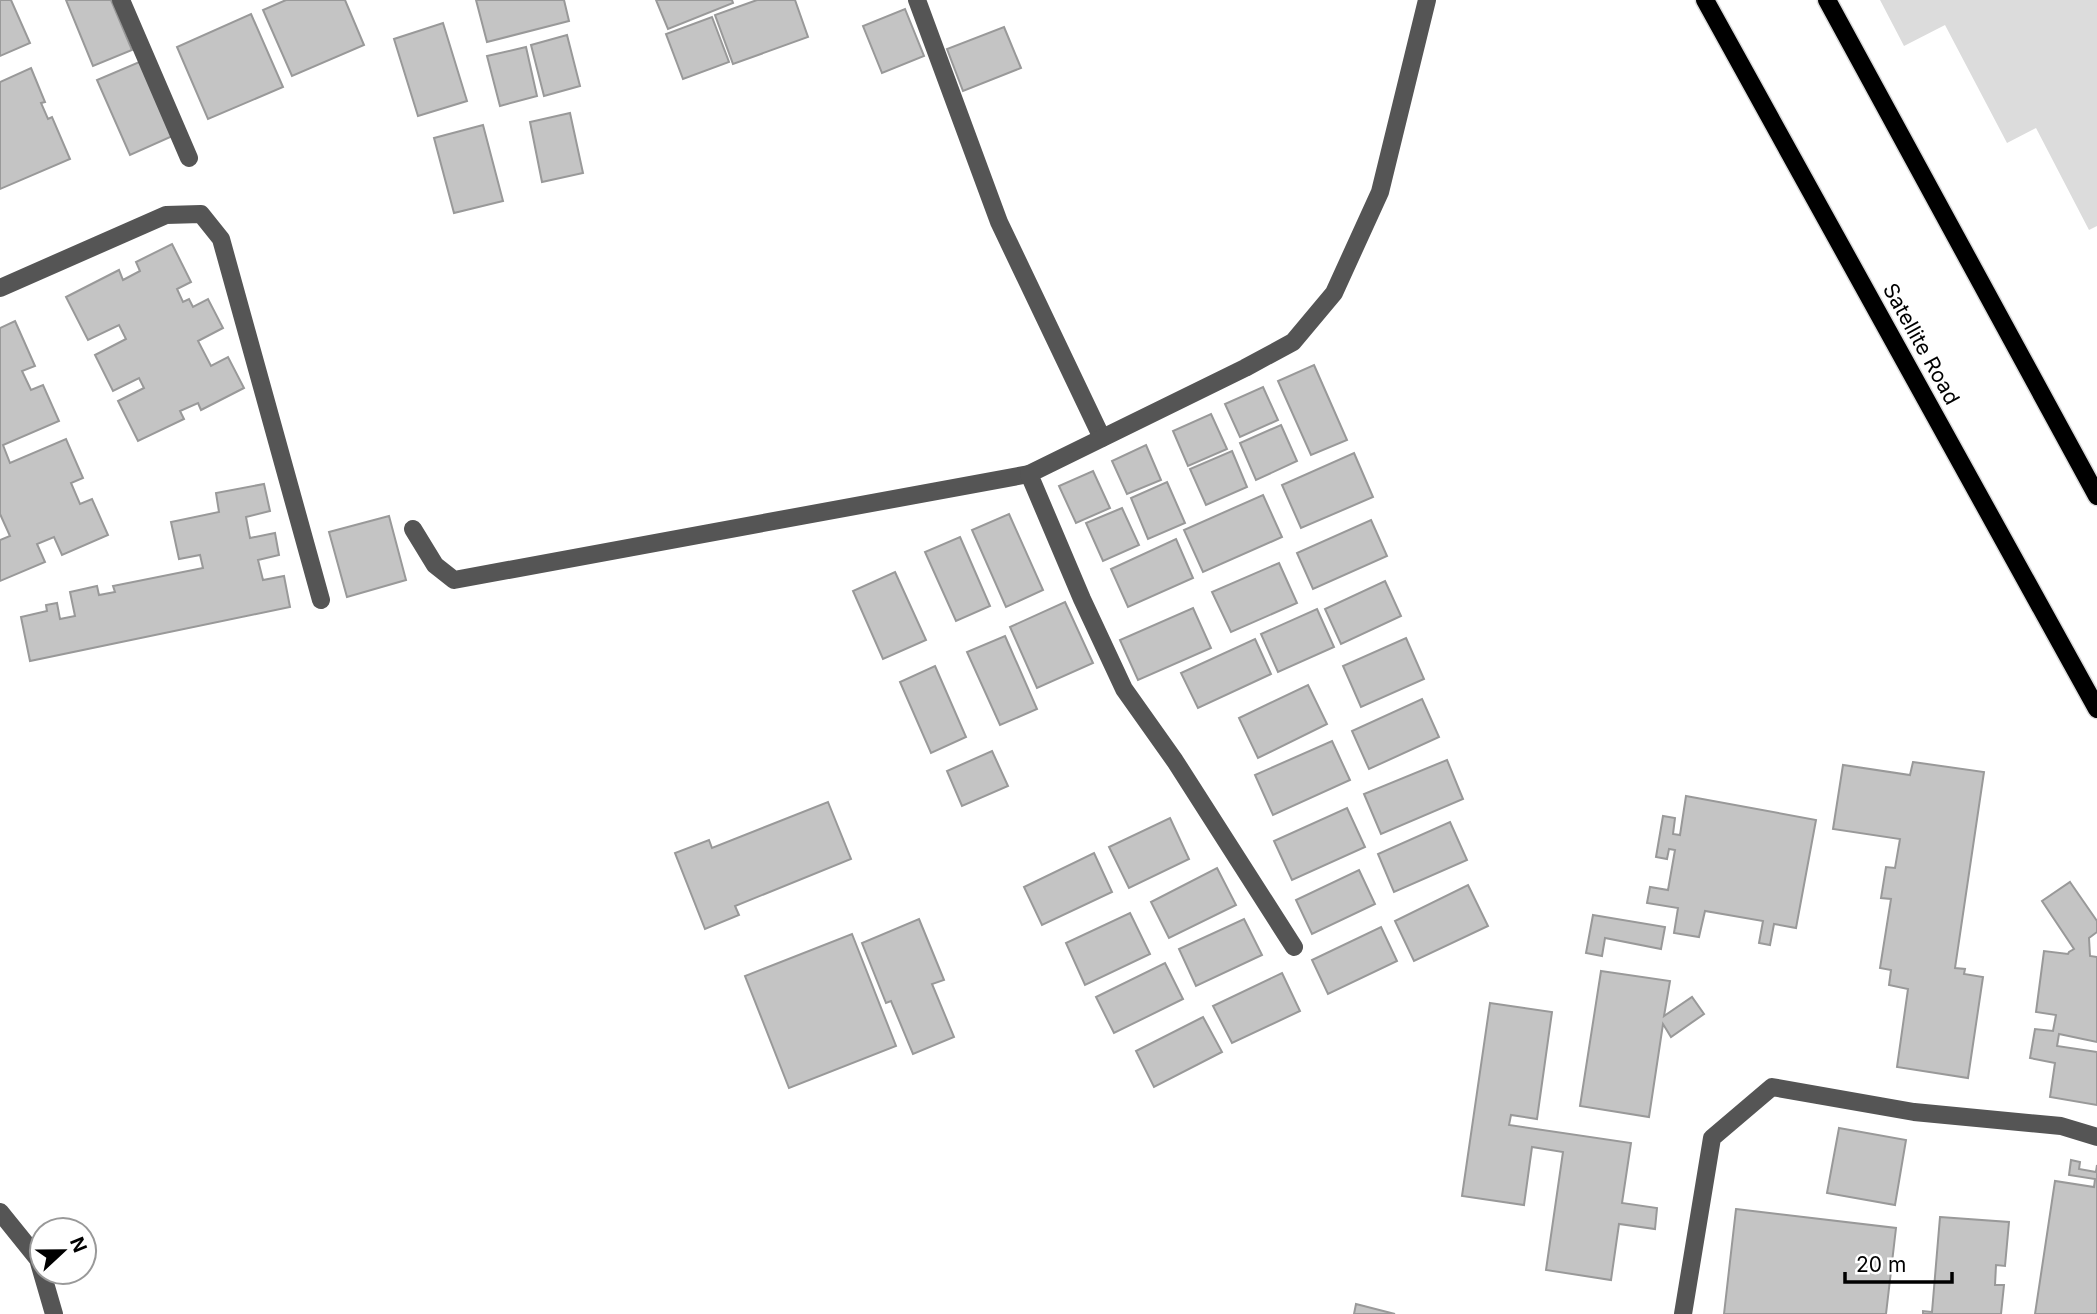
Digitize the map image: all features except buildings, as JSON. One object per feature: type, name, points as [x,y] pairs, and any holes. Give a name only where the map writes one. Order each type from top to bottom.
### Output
[{"type":"main road","name":"Satellite Road","points":[[1705,0],[2097,709]]},
{"type":"main road","points":[[1827,0],[2097,496]]},
{"type":"street","points":[[121,0],[188,158]]},
{"type":"street","points":[[918,0],[999,222],[1102,438]]},
{"type":"street","points":[[413,529],[435,565],[454,580],[1029,474],[1245,368],[1293,342],[1334,293],[1380,192],[1427,0]]},
{"type":"street","points":[[0,288],[166,215],[201,214],[221,239],[321,600]]},
{"type":"street","points":[[1029,474],[1124,689],[1175,761],[1294,947]]},
{"type":"street","points":[[1683,1314],[1712,1138],[1772,1087],[1914,1112],[2062,1126],[2097,1137]]},
{"type":"street","points":[[0,1212],[38,1259],[54,1314]]},
{"type":"shaded area","points":[[1880,0],[2097,0],[2097,226],[2089,230],[2036,128],[2007,143],[1945,25],[1904,46]]}]
